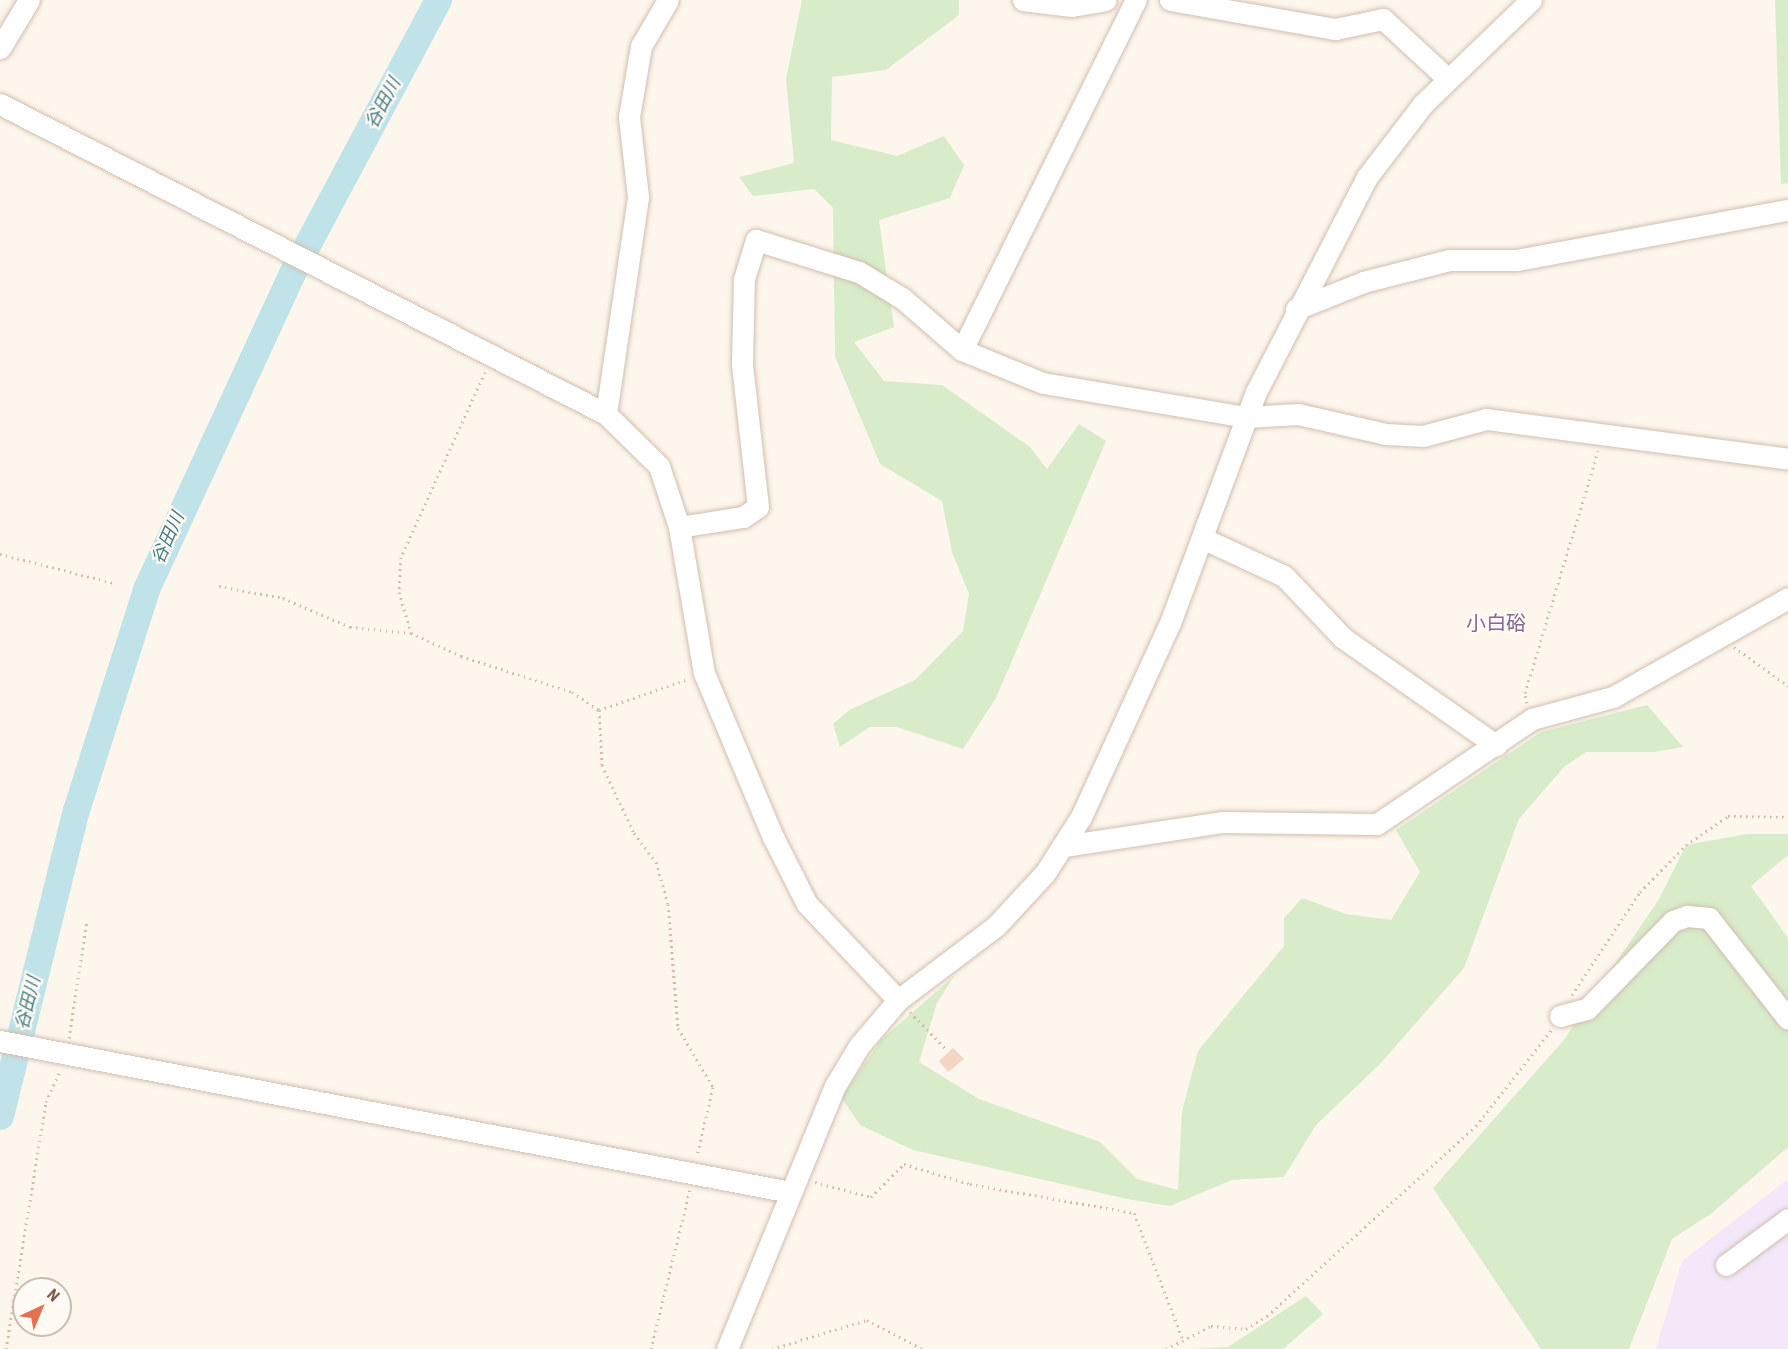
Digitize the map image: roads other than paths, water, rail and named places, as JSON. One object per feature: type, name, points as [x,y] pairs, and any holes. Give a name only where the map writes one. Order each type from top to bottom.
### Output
[{"type":"street","points":[[0,48],[29,0]]},
{"type":"street","points":[[606,414],[638,197],[629,117],[641,46],[668,0]]},
{"type":"street","points":[[1023,0],[1072,6],[1105,0]]},
{"type":"street","points":[[962,350],[1136,0]]},
{"type":"street","points":[[1170,0],[1335,28],[1383,19],[1447,78]]},
{"type":"street","points":[[727,1349],[841,1076],[898,1000],[996,926],[1064,846],[1170,622],[1245,417],[1296,309],[1367,177],[1447,78],[1532,0]]},
{"type":"street","points":[[0,104],[247,228],[606,414],[659,466],[679,527],[704,673],[807,904],[898,1000]]},
{"type":"street","points":[[1296,309],[1363,282],[1449,260],[1517,260],[1788,210]]},
{"type":"street","points":[[679,527],[743,517],[758,507],[742,364],[744,279],[756,240],[860,272],[902,298],[962,350],[1043,384],[1245,417],[1298,414],[1386,434],[1423,436],[1486,419],[1601,431],[1788,459]]},
{"type":"street","points":[[1202,538],[1284,576],[1343,638],[1496,745]]},
{"type":"street","points":[[1064,846],[1224,822],[1377,824],[1532,719],[1613,697],[1788,598]]},
{"type":"street","points":[[1560,1016],[1587,1009],[1673,921],[1687,916],[1709,918],[1788,1019]]},
{"type":"street","points":[[0,1041],[58,1054],[693,1174],[793,1187]]},
{"type":"street","points":[[1726,1265],[1788,1219]]},
{"type":"waterway","name":"谷田川","points":[[0,1116],[76,810],[146,589],[292,273],[438,0]]},
{"type":"district","name":"小白硲","points":[[1496,623]]}]
